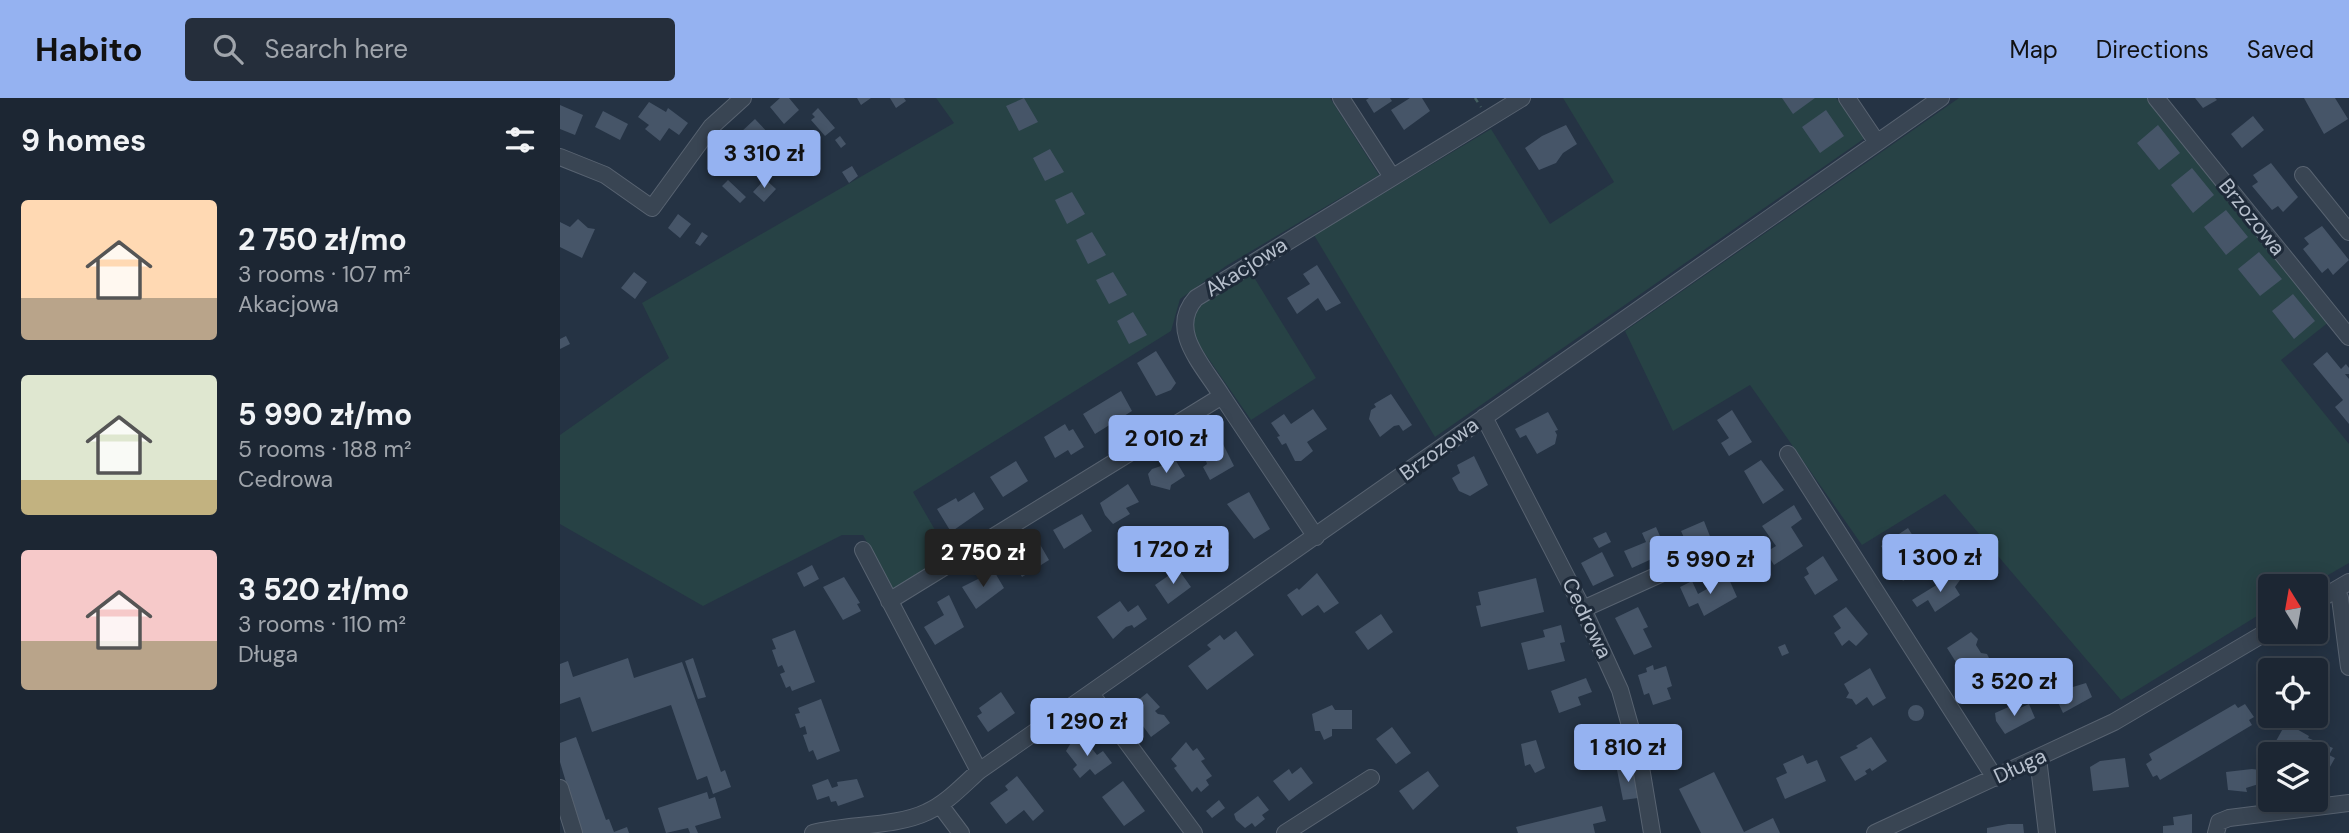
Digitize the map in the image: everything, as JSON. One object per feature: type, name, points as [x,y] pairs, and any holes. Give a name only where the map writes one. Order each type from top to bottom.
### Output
[{"type":"street","points":[[560,157],[605,175],[652,208],[711,127],[743,98]]},
{"type":"street","points":[[1341,98],[1392,177]]},
{"type":"street","points":[[1847,98],[1877,141]]},
{"type":"street","name":"Brzozowa","points":[[940,805],[979,771],[1092,695],[1483,417],[1941,98]]},
{"type":"street","name":"Brzozowa","points":[[2156,98],[2349,337]]},
{"type":"street","name":"Akacjowa","points":[[1316,537],[1222,396],[1185,335],[1182,323],[1186,310],[1196,298],[1517,99]]},
{"type":"street","points":[[2303,175],[2349,232]]},
{"type":"street","points":[[889,601],[1222,396]]},
{"type":"street","name":"Cedrowa","points":[[1483,417],[1608,659],[1628,713],[1652,833]]},
{"type":"street","points":[[1788,454],[1995,778]]},
{"type":"street","points":[[863,550],[979,771]]},
{"type":"street","points":[[1583,609],[1698,557]]},
{"type":"street","points":[[2342,586],[2340,598],[2349,667]]},
{"type":"street","name":"Długa","points":[[1875,833],[2131,713],[2258,637]]},
{"type":"street","points":[[1092,695],[1194,833]]},
{"type":"street","points":[[2038,758],[2047,833]]},
{"type":"street","points":[[1285,833],[1309,815],[1371,778]]},
{"type":"street","points":[[560,788],[574,833]]},
{"type":"street","points":[[2216,833],[2219,822],[2230,818],[2349,803]]},
{"type":"street","points":[[813,833],[841,826],[911,818],[940,805],[961,833]]},
{"type":"green space","points":[[936,98],[1330,98],[1379,175],[1226,266],[1180,299],[1171,331],[913,492],[949,554],[893,590],[863,535],[842,535],[703,606],[560,524],[560,435],[669,358],[642,303],[954,123]]},
{"type":"green space","points":[[1563,98],[1836,98],[1865,138],[1435,437],[1314,235],[1491,129],[1550,224],[1614,182]]},
{"type":"green space","points":[[1959,98],[2165,98],[2339,314],[2281,360],[2349,444],[2349,563],[2328,575],[2258,574],[2258,615],[2121,700],[1945,494],[1862,545],[1750,385],[1673,431],[1625,331]]},
{"type":"green space","points":[[1252,274],[1316,378],[1251,420],[1190,332],[1193,320],[1204,302]]},
{"type":"building","points":[[780,98],[789,98],[799,110],[784,124],[770,107]]},
{"type":"building","points":[[857,98],[871,98],[861,105]]},
{"type":"building","points":[[890,98],[904,98],[906,101],[896,108]]},
{"type":"building","points":[[1024,98],[1038,122],[1019,131],[1006,106]]},
{"type":"building","points":[[1390,98],[1392,101],[1374,113],[1366,100]]},
{"type":"building","points":[[1410,98],[1422,98],[1430,111],[1404,130],[1391,110]]},
{"type":"building","points":[[1782,98],[1815,98],[1793,114]]},
{"type":"building","points":[[2195,98],[2215,98],[2217,100],[2203,108]]},
{"type":"building","points":[[2304,98],[2335,98],[2348,119],[2324,134]]},
{"type":"building","points":[[649,102],[666,112],[668,108],[688,123],[679,135],[669,128],[660,141],[645,129],[649,125],[638,117]]},
{"type":"building","points":[[560,105],[583,115],[575,135],[560,129]]},
{"type":"building","points":[[818,108],[835,128],[825,136],[811,120],[815,117],[812,114]]},
{"type":"building","points":[[1826,110],[1844,136],[1820,153],[1802,127]]},
{"type":"building","points":[[603,111],[628,124],[620,140],[595,127]]},
{"type":"building","points":[[2253,116],[2264,130],[2242,148],[2231,134]]},
{"type":"building","points":[[755,119],[771,136],[757,150],[740,133]]},
{"type":"building","points":[[1566,125],[1577,144],[1563,153],[1556,163],[1539,170],[1525,148],[1542,136]]},
{"type":"building","points":[[2158,125],[2180,153],[2159,170],[2137,143]]},
{"type":"building","points":[[840,136],[846,144],[841,148],[835,140]]},
{"type":"building","points":[[788,144],[799,157],[789,166],[778,154]]},
{"type":"building","points":[[729,145],[743,155],[732,170],[718,160]]},
{"type":"building","points":[[1050,149],[1064,172],[1045,181],[1033,158]]},
{"type":"building","points":[[2271,163],[2298,197],[2283,212],[2278,206],[2272,210],[2252,186],[2258,182],[2253,175]]},
{"type":"building","points":[[852,166],[858,176],[849,183],[842,172]]},
{"type":"building","points":[[2192,168],[2214,195],[2193,213],[2171,185]]},
{"type":"building","points":[[765,179],[776,189],[764,202],[753,192]]},
{"type":"building","points":[[728,180],[746,197],[740,203],[722,186]]},
{"type":"building","points":[[1072,192],[1085,214],[1067,224],[1055,200]]},
{"type":"building","points":[[2226,210],[2248,237],[2226,255],[2204,227]]},
{"type":"building","points":[[678,214],[691,224],[680,238],[668,228]]},
{"type":"building","points":[[578,219],[588,228],[595,229],[582,258],[560,247],[560,222],[570,227]]},
{"type":"building","points":[[2322,226],[2349,260],[2333,275],[2328,268],[2322,273],[2303,249],[2309,244],[2304,238]]},
{"type":"building","points":[[702,232],[708,236],[700,246],[695,243]]},
{"type":"building","points":[[1092,232],[1106,255],[1088,264],[1076,240]]},
{"type":"building","points":[[2259,252],[2282,279],[2260,296],[2238,269]]},
{"type":"building","points":[[1317,265],[1341,303],[1326,311],[1318,298],[1297,314],[1287,298],[1310,284],[1303,274]]},
{"type":"building","points":[[634,272],[647,282],[635,299],[621,288]]},
{"type":"building","points":[[1113,272],[1127,295],[1109,304],[1096,280]]},
{"type":"building","points":[[2293,294],[2315,321],[2294,339],[2272,311]]},
{"type":"building","points":[[1133,312],[1147,335],[1129,344],[1117,321]]},
{"type":"building","points":[[566,336],[570,344],[560,349],[560,339]]},
{"type":"building","points":[[1156,351],[1176,383],[1171,390],[1156,396],[1137,363]]},
{"type":"building","points":[[2327,352],[2341,369],[2346,364],[2349,368],[2349,374],[2345,374],[2349,379],[2349,424],[2335,407],[2343,400],[2313,364]]},
{"type":"building","points":[[1121,391],[1132,411],[1095,434],[1083,414]]},
{"type":"building","points":[[1391,394],[1412,425],[1403,431],[1399,425],[1394,426],[1380,437],[1369,419],[1371,410],[1376,407],[1374,404]]},
{"type":"building","points":[[1313,409],[1327,429],[1307,442],[1313,451],[1301,461],[1295,461],[1286,443],[1282,445],[1277,437],[1280,436],[1271,423],[1284,414],[1291,424]]},
{"type":"building","points":[[1732,410],[1752,442],[1729,456],[1721,443],[1729,438],[1717,420]]},
{"type":"building","points":[[1548,412],[1558,430],[1555,431],[1555,444],[1537,454],[1526,435],[1520,438],[1515,429]]},
{"type":"building","points":[[1065,424],[1069,431],[1073,429],[1084,447],[1071,455],[1068,450],[1055,458],[1044,437]]},
{"type":"building","points":[[1220,438],[1234,466],[1210,480],[1203,467],[1207,464],[1202,449]]},
{"type":"building","points":[[1474,456],[1488,485],[1470,496],[1459,491],[1452,478],[1460,473],[1457,465]]},
{"type":"building","points":[[1761,460],[1784,490],[1763,504],[1744,471]]},
{"type":"building","points":[[1016,461],[1028,481],[1003,497],[990,477]]},
{"type":"building","points":[[1176,461],[1185,476],[1171,485],[1170,490],[1151,485],[1148,474],[1152,469]]},
{"type":"building","points":[[1128,484],[1139,502],[1126,508],[1130,514],[1113,524],[1100,503]]},
{"type":"building","points":[[974,492],[984,509],[951,532],[937,509],[956,498],[958,502]]},
{"type":"building","points":[[1249,492],[1270,529],[1254,539],[1227,504]]},
{"type":"building","points":[[1794,505],[1802,519],[1791,527],[1803,546],[1774,565],[1766,552],[1776,546],[1762,526]]},
{"type":"building","points":[[1082,514],[1092,531],[1064,549],[1053,530]]},
{"type":"building","points":[[1704,521],[1715,549],[1701,555],[1697,546],[1686,542],[1681,531]]},
{"type":"building","points":[[1656,527],[1667,552],[1632,568],[1624,551],[1646,542],[1642,533]]},
{"type":"building","points":[[1908,528],[1913,536],[1903,542],[1913,557],[1923,551],[1931,563],[1903,581],[1881,546]]},
{"type":"building","points":[[1606,532],[1611,542],[1599,548],[1593,538]]},
{"type":"building","points":[[1208,534],[1213,542],[1220,537],[1229,550],[1222,555],[1225,559],[1219,563],[1216,559],[1204,568],[1195,555],[1203,549],[1198,541]]},
{"type":"building","points":[[1038,541],[1049,560],[1022,577],[1011,558]]},
{"type":"building","points":[[1602,552],[1614,576],[1593,586],[1581,563]]},
{"type":"building","points":[[1823,556],[1838,580],[1815,595],[1804,577],[1809,574],[1806,568]]},
{"type":"building","points":[[812,565],[819,579],[804,587],[797,573]]},
{"type":"building","points":[[1178,569],[1191,587],[1168,604],[1155,585]]},
{"type":"building","points":[[994,571],[1004,588],[976,609],[962,587]]},
{"type":"building","points":[[1317,573],[1339,603],[1324,613],[1318,605],[1302,616],[1287,595],[1297,588],[1299,590]]},
{"type":"building","points":[[1956,573],[1960,580],[1955,587],[1960,595],[1935,612],[1928,600],[1917,607],[1912,600]]},
{"type":"building","points":[[844,577],[860,603],[857,604],[861,611],[843,620],[823,587]]},
{"type":"building","points":[[1728,577],[1737,597],[1704,616],[1698,603],[1689,607],[1680,587],[1692,581],[1698,594]]},
{"type":"building","points":[[1536,578],[1544,612],[1481,627],[1476,606],[1481,605],[1478,592]]},
{"type":"building","points":[[949,595],[964,627],[935,645],[924,627],[944,615],[937,602]]},
{"type":"building","points":[[1120,601],[1128,612],[1138,605],[1147,619],[1134,628],[1132,625],[1126,627],[1113,639],[1097,617]]},
{"type":"building","points":[[1638,607],[1648,627],[1643,629],[1652,647],[1634,655],[1615,618]]},
{"type":"building","points":[[1846,607],[1868,634],[1856,646],[1849,640],[1842,646],[1834,633],[1841,628],[1833,616]]},
{"type":"building","points":[[1381,614],[1393,632],[1368,650],[1355,632]]},
{"type":"building","points":[[1561,625],[1565,642],[1560,643],[1565,661],[1528,670],[1521,643],[1545,637],[1543,630]]},
{"type":"building","points":[[795,630],[815,682],[792,691],[790,686],[786,688],[780,674],[785,672],[782,665],[778,667],[772,650],[776,649],[772,639]]},
{"type":"building","points":[[1236,631],[1254,655],[1207,690],[1188,666],[1211,649],[1207,645],[1220,635],[1224,640]]},
{"type":"building","points":[[1971,632],[1978,639],[1976,645],[1981,653],[1987,654],[1991,662],[1966,678],[1947,648]]},
{"type":"building","points":[[1785,644],[1789,653],[1782,656],[1778,647]]},
{"type":"building","points":[[628,658],[634,678],[682,662],[721,772],[725,770],[731,787],[713,794],[707,776],[697,780],[671,705],[592,732],[580,697],[560,704],[560,664],[568,661],[573,677]]},
{"type":"building","points":[[693,658],[706,697],[698,699],[685,661]]},
{"type":"building","points":[[2035,661],[2046,677],[2033,686],[2022,669]]},
{"type":"building","points":[[1653,665],[1654,670],[1666,666],[1672,686],[1667,688],[1671,699],[1653,705],[1649,693],[1644,695],[1638,675],[1647,672],[1646,668]]},
{"type":"building","points":[[1870,668],[1886,698],[1873,706],[1867,697],[1856,705],[1852,699],[1846,698],[1849,693],[1844,684]]},
{"type":"building","points":[[1586,678],[1592,692],[1578,697],[1581,705],[1559,713],[1551,691]]},
{"type":"building","points":[[2086,683],[2092,697],[2063,713],[2055,696],[2064,693],[2063,690]]},
{"type":"building","points":[[1001,692],[1015,713],[988,732],[977,716],[982,713],[979,708]]},
{"type":"building","points":[[1147,693],[1160,707],[1155,711],[1164,715],[1170,723],[1151,737],[1134,714],[1137,712],[1132,705]]},
{"type":"building","points":[[821,699],[840,751],[817,760],[813,750],[809,752],[803,735],[807,734],[805,726],[800,728],[795,714],[800,713],[798,708]]},
{"type":"building","points":[[2029,704],[2035,718],[2005,734],[1996,721],[1995,713],[2013,705],[2016,710]]},
{"type":"building","points":[[2235,704],[2238,708],[2245,704],[2254,717],[2249,720],[2252,725],[2160,780],[2157,775],[2153,777],[2146,764],[2152,760],[2149,754]]},
{"type":"building","points":[[1332,705],[1335,710],[1352,710],[1352,729],[1332,729],[1332,736],[1324,740],[1320,731],[1315,731],[1312,714]]},
{"type":"building","points":[[1916,705],[1922,707],[1922,719],[1916,721],[1910,719],[1908,713],[1910,707]]},
{"type":"building","points":[[1392,727],[1411,753],[1396,764],[1376,739]]},
{"type":"building","points":[[2283,728],[2295,728],[2318,742],[2278,742]]},
{"type":"building","points":[[576,737],[606,820],[609,819],[614,832],[627,827],[629,833],[581,833],[560,762],[560,743]]},
{"type":"building","points":[[1083,737],[1097,755],[1103,751],[1112,763],[1095,775],[1090,769],[1080,778],[1073,769],[1077,765],[1066,751],[1072,741]]},
{"type":"building","points":[[1871,737],[1887,761],[1872,771],[1870,768],[1865,771],[1867,774],[1855,781],[1840,757],[1858,748],[1856,746]]},
{"type":"building","points":[[1536,740],[1545,768],[1535,773],[1530,764],[1525,766],[1521,744]]},
{"type":"building","points":[[1186,742],[1193,751],[1197,748],[1205,759],[1201,761],[1212,776],[1206,780],[1209,785],[1201,792],[1197,787],[1192,792],[1174,768],[1177,766],[1171,759]]},
{"type":"building","points":[[2328,746],[2333,748],[2329,755],[2335,758],[2328,770]]},
{"type":"building","points":[[1803,755],[1807,764],[1817,760],[1826,781],[1785,799],[1776,778],[1787,773],[1783,764]]},
{"type":"building","points":[[2125,758],[2129,787],[2093,791],[2090,767],[2100,761]]},
{"type":"building","points":[[1301,767],[1313,783],[1289,801],[1273,781],[1289,769],[1292,774]]},
{"type":"building","points":[[1633,768],[1638,798],[1623,800],[1617,770]]},
{"type":"building","points":[[2258,770],[2258,784],[2246,788],[2247,792],[2228,790],[2226,772]]},
{"type":"building","points":[[1428,771],[1439,786],[1413,810],[1399,791]]},
{"type":"building","points":[[1714,772],[1744,832],[1773,818],[1780,833],[1701,833],[1679,789]]},
{"type":"building","points":[[1017,776],[1044,811],[1033,821],[1024,810],[1006,824],[990,803],[1008,790],[1005,786]]},
{"type":"building","points":[[828,779],[832,788],[838,786],[837,782],[857,779],[864,797],[838,806],[836,801],[831,802],[829,796],[817,800],[812,785]]},
{"type":"building","points":[[1123,781],[1145,811],[1124,826],[1102,797]]},
{"type":"building","points":[[707,792],[709,799],[715,797],[721,818],[695,826],[698,833],[690,833],[688,828],[666,833],[658,808]]},
{"type":"building","points":[[1258,796],[1269,810],[1262,815],[1265,819],[1255,827],[1252,823],[1245,828],[1236,820],[1234,814]]},
{"type":"building","points":[[1219,800],[1225,808],[1212,818],[1206,811]]},
{"type":"building","points":[[1602,806],[1606,821],[1593,824],[1595,833],[1518,833],[1516,827]]},
{"type":"building","points":[[2192,814],[2192,833],[2163,833],[2163,826],[2174,825],[2173,817]]},
{"type":"building","points":[[2023,824],[2024,833],[1987,833],[1987,828]]}]
